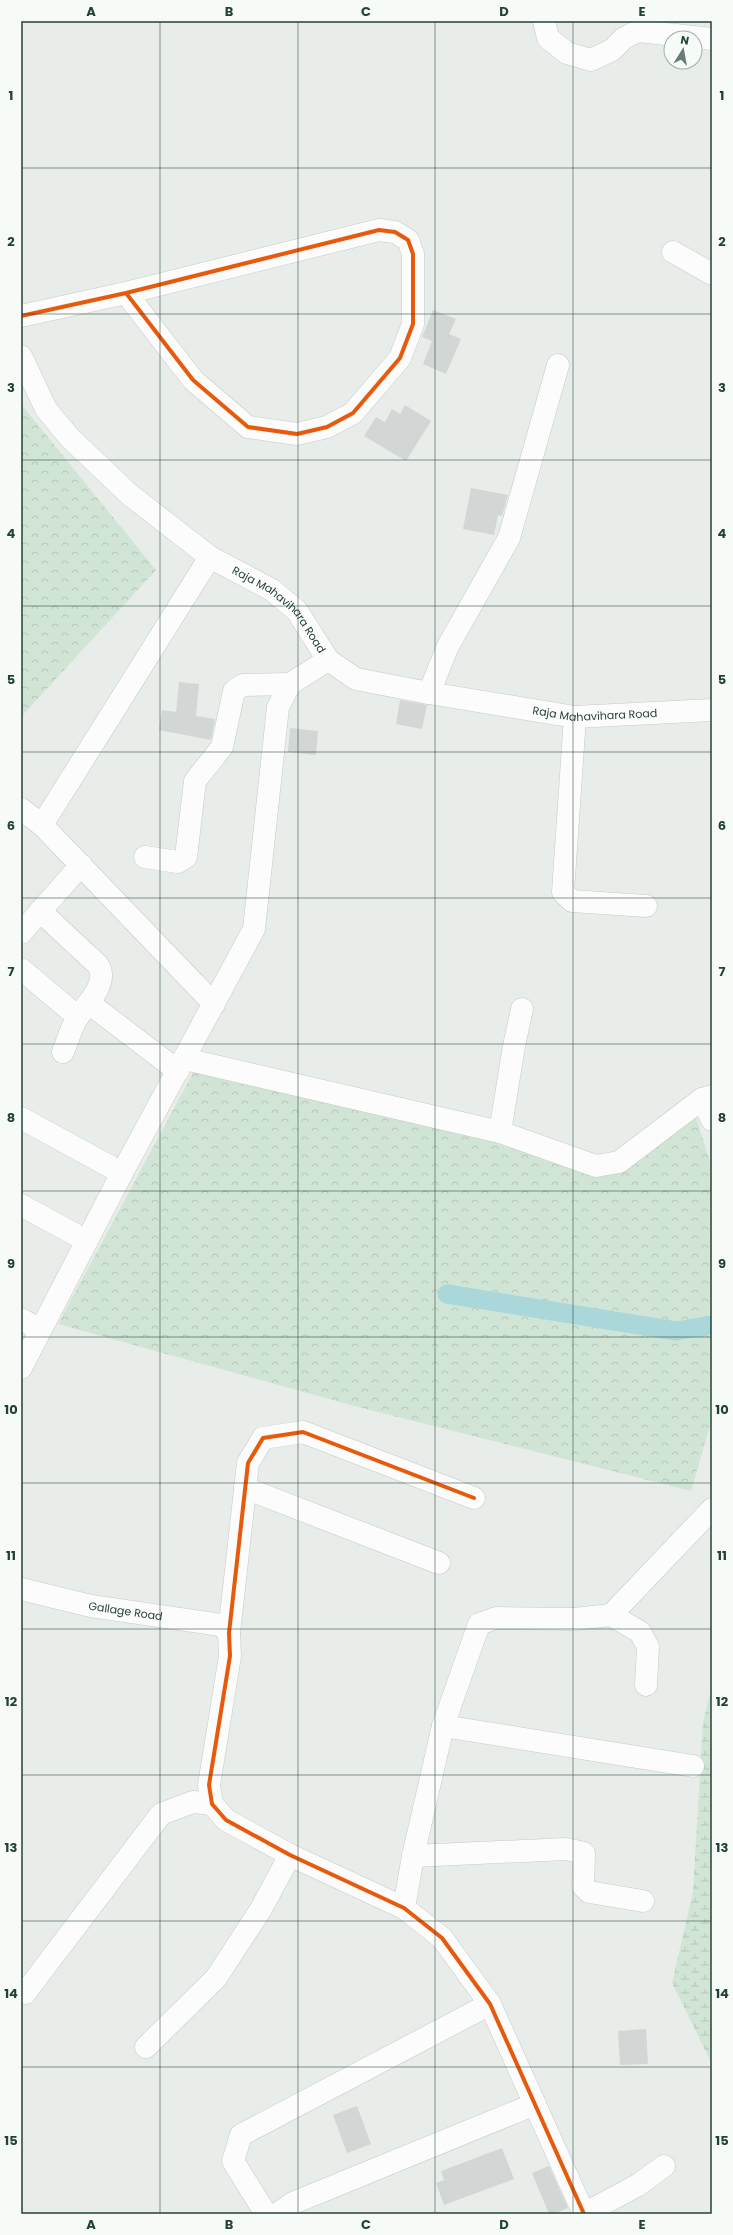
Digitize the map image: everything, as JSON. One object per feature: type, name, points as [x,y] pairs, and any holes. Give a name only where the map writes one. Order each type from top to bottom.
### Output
[{"type":"street","points":[[544,21],[548,38],[567,54],[591,60],[612,50],[624,38],[638,31],[712,39]]},
{"type":"street","points":[[21,316],[126,293],[379,230],[395,232],[408,240],[413,254],[413,324],[400,358],[353,414],[327,427],[297,434],[248,427],[193,380],[126,293]]},
{"type":"street","points":[[673,252],[712,274]]},
{"type":"street","name":"Raja Mahavihara Road","points":[[21,356],[46,409],[70,438],[130,495],[210,557],[272,590],[297,611],[328,660],[356,679],[429,693],[574,717],[712,710]]},
{"type":"street","points":[[429,693],[448,646],[509,538],[558,365]]},
{"type":"street","points":[[42,825],[210,557]]},
{"type":"street","points":[[21,1368],[122,1172],[182,1065],[254,929],[278,707],[290,684],[328,660]]},
{"type":"street","points":[[145,857],[178,862],[186,857],[195,781],[222,747],[234,691],[243,685],[290,684]]},
{"type":"street","points":[[574,717],[563,892],[572,901],[646,906]]},
{"type":"street","points":[[21,809],[42,825],[214,1004]]},
{"type":"street","points":[[21,933],[81,865]]},
{"type":"street","points":[[40,911],[98,964],[102,971],[102,976],[63,1052]]},
{"type":"street","points":[[21,969],[84,1010],[182,1065],[500,1132],[596,1166],[619,1162],[707,1098],[712,1120]]},
{"type":"street","points":[[500,1132],[514,1046],[522,1009]]},
{"type":"street","points":[[21,1118],[122,1172]]},
{"type":"street","points":[[22,1208],[87,1241]]},
{"type":"street","points":[[21,1319],[40,1330]]},
{"type":"street","points":[[474,1498],[303,1432],[262,1438],[248,1463],[229,1633],[230,1656],[209,1784],[212,1804],[226,1820],[290,1855],[404,1908],[442,1938],[490,2004],[584,2214],[638,2185],[664,2166]]},
{"type":"street","points":[[245,1488],[439,1563]]},
{"type":"street","points":[[612,1615],[712,1509]]},
{"type":"street","name":"Gallage Road","points":[[21,1590],[91,1606],[221,1625],[229,1633]]},
{"type":"street","points":[[404,1908],[412,1856],[443,1726],[480,1624],[496,1618],[574,1619],[612,1615],[640,1632],[648,1647],[646,1685]]},
{"type":"street","points":[[443,1726],[693,1766]]},
{"type":"street","points":[[25,1993],[161,1814],[193,1802],[212,1804]]},
{"type":"street","points":[[412,1856],[566,1848],[584,1854],[583,1886],[589,1892],[643,1900]]},
{"type":"street","points":[[146,2047],[216,1978],[260,1909],[290,1855]]},
{"type":"street","points":[[266,2214],[233,2161],[241,2135],[490,2004]]},
{"type":"street","points":[[277,2214],[293,2203],[535,2104]]},
{"type":"green space","points":[[21,404],[156,570],[21,717]]},
{"type":"green space","points":[[200,1060],[407,1108],[587,1169],[696,1117],[712,1168],[712,1419],[691,1491],[358,1407],[58,1324]]},
{"type":"green space","points":[[712,1686],[712,2064],[672,1983],[693,1892],[703,1722]]},
{"type":"building","points":[[433,310],[456,319],[449,334],[461,339],[446,374],[423,364],[432,341],[422,337]]},
{"type":"building","points":[[405,405],[431,421],[406,461],[364,436],[376,417],[385,422],[392,409],[400,414]]},
{"type":"building","points":[[471,488],[508,495],[502,516],[498,515],[494,535],[463,529]]},
{"type":"building","points":[[179,682],[199,684],[196,716],[215,719],[211,740],[159,730],[162,710],[176,712]]},
{"type":"building","points":[[400,700],[427,705],[422,729],[396,724]]},
{"type":"building","points":[[290,728],[318,731],[316,755],[288,752]]},
{"type":"building","points":[[646,2029],[648,2064],[620,2065],[618,2031]]},
{"type":"building","points":[[357,2106],[371,2144],[347,2153],[333,2115]]},
{"type":"building","points":[[502,2148],[514,2179],[444,2205],[436,2183],[444,2180],[441,2171]]},
{"type":"building","points":[[549,2166],[568,2208],[553,2214],[549,2214],[532,2173]]},
{"type":"waterway","points":[[447,1294],[676,1331],[712,1325]]},
{"type":"cycle path","points":[[21,316],[126,293],[379,230],[395,232],[408,240],[413,254],[413,324],[400,358],[353,413],[327,427],[297,434],[248,427],[193,380],[126,293]]},
{"type":"cycle path","points":[[474,1498],[303,1432],[263,1438],[248,1463],[229,1633],[230,1656],[209,1785],[212,1804],[226,1820],[290,1855],[404,1908],[442,1938],[490,2004],[584,2214]]}]
